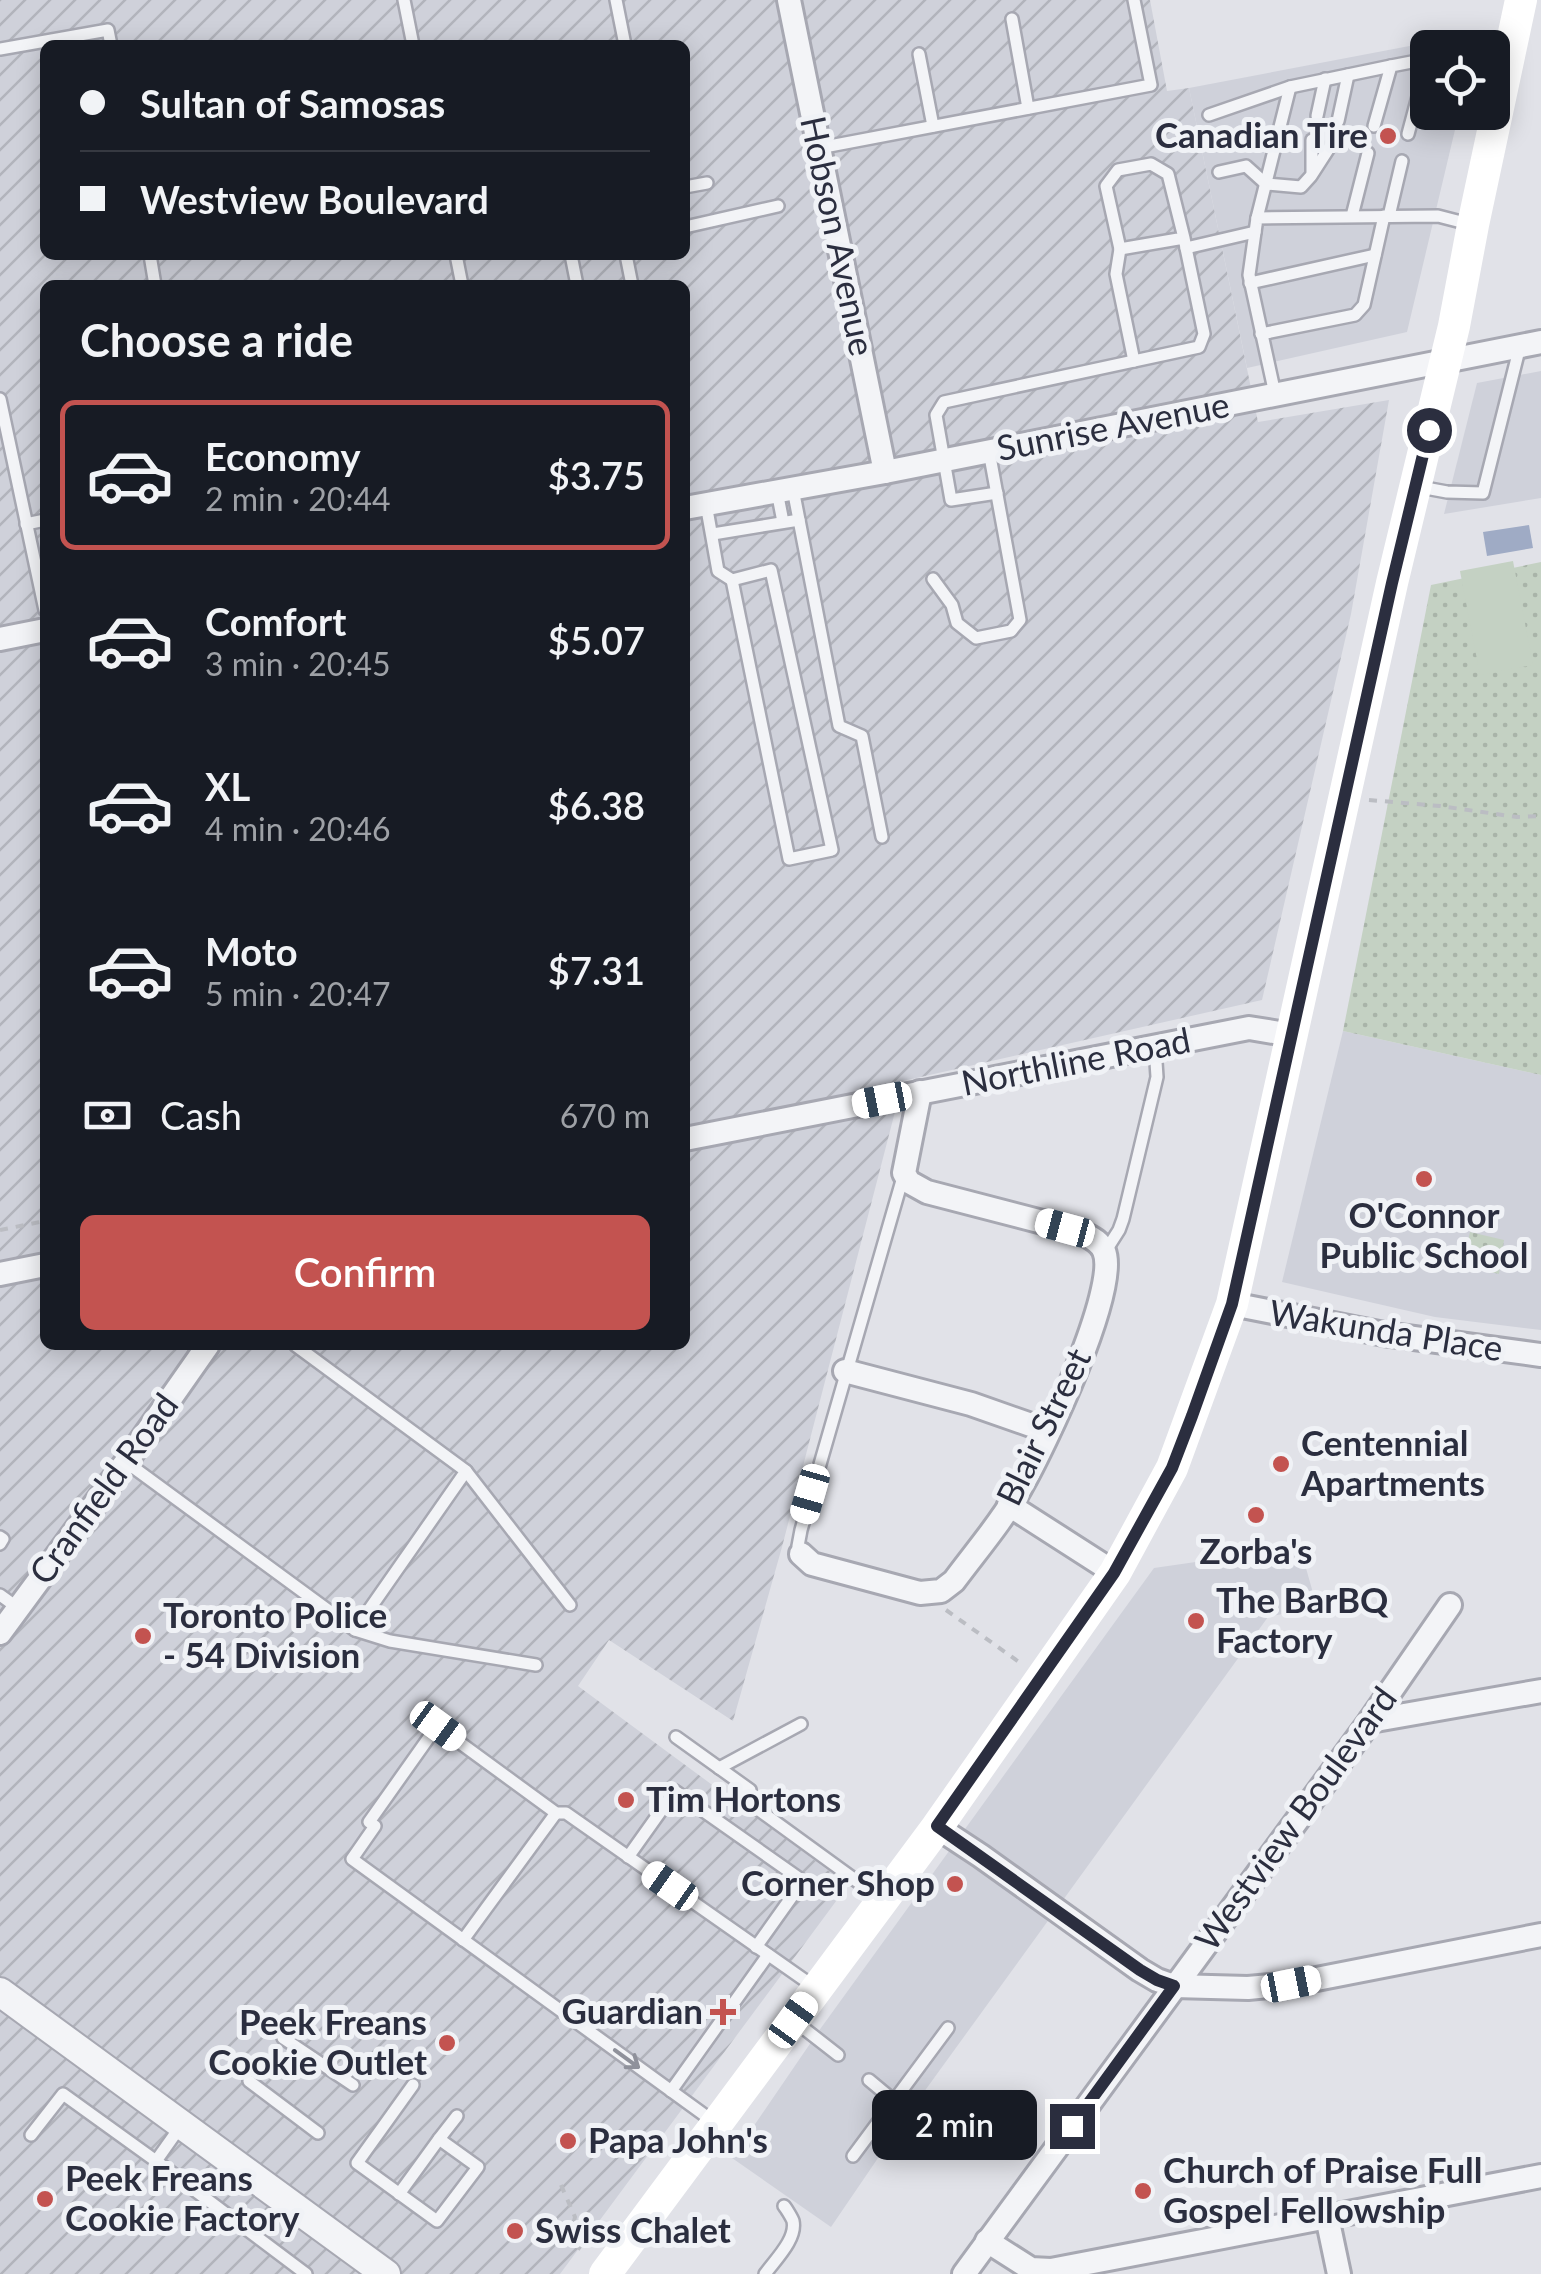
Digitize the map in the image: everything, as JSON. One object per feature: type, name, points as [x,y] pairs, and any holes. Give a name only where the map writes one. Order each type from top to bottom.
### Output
[{"type":"main road","points":[[1509,30],[1522,0]]},
{"type":"main road","points":[[597,2264],[716,2124],[937,1826],[1114,1573],[1172,1468],[1232,1304],[1446,361],[1488,130]]},
{"type":"street","name":"Hobson Avenue","points":[[789,0],[885,472]]},
{"type":"street","name":"Sunrise Avenue","points":[[696,506],[1531,344]]},
{"type":"street","points":[[0,639],[40,631]]},
{"type":"street","name":"Northline Road","points":[[690,1138],[1249,1028],[1292,1035]]},
{"type":"street","name":"Blair Street","points":[[904,1173],[920,1092]]},
{"type":"street","points":[[904,1173],[909,1182],[926,1192],[1081,1232],[1099,1243],[1105,1252]]},
{"type":"street","name":"Blair Street","points":[[800,1554],[812,1564],[920,1593],[940,1591],[954,1581],[1021,1488],[1074,1380],[1107,1275],[1105,1252]]},
{"type":"street","points":[[0,1274],[40,1266]]},
{"type":"street","name":"Wakunda Place","points":[[1232,1304],[1384,1334],[1541,1355]]},
{"type":"street","name":"Cranfield Road","points":[[0,1633],[9,1602],[126,1462],[204,1350]]},
{"type":"street","points":[[845,1371],[971,1404],[1048,1431]]},
{"type":"street","points":[[1009,1505],[1114,1573]]},
{"type":"street","name":"Westview Boulevard","points":[[964,2274],[1370,1722],[1450,1605]]},
{"type":"street","points":[[1370,1722],[1541,1692]]},
{"type":"street","points":[[937,1826],[1140,1970],[1174,1986],[1248,1988],[1291,1984],[1541,1935]]},
{"type":"street","points":[[0,1992],[386,2274]]},
{"type":"street","points":[[987,2241],[1031,2269],[1052,2270],[1541,2176]]},
{"type":"street","points":[[1328,2217],[1340,2274]]},
{"type":"lane","points":[[404,0],[412,40]]},
{"type":"lane","points":[[616,0],[625,40]]},
{"type":"lane","points":[[819,148],[1152,86],[1134,0]]},
{"type":"lane","points":[[1012,20],[1028,108]]},
{"type":"lane","points":[[48,40],[108,30],[110,40]]},
{"type":"lane","points":[[0,48],[40,41]]},
{"type":"lane","points":[[919,54],[933,126]]},
{"type":"lane","points":[[1209,115],[1290,86],[1410,62]]},
{"type":"lane","points":[[1374,126],[1391,66]]},
{"type":"lane","points":[[1338,121],[1348,75]]},
{"type":"lane","points":[[1318,116],[1325,80]]},
{"type":"lane","points":[[1275,394],[1249,276],[1257,218],[1290,86]]},
{"type":"lane","points":[[1408,134],[1410,126]]},
{"type":"lane","points":[[1312,140],[1312,176]]},
{"type":"lane","points":[[1219,172],[1246,166],[1266,184],[1300,187],[1312,176],[1331,145]]},
{"type":"lane","points":[[1352,216],[1368,152]]},
{"type":"lane","points":[[1262,334],[1355,315],[1364,305],[1402,161]]},
{"type":"lane","points":[[996,493],[951,500],[936,415],[944,402],[1199,347],[1204,334],[1168,174],[1151,164],[1118,170],[1106,186],[1120,249],[1116,274],[1134,361]]},
{"type":"lane","points":[[690,186],[708,183]]},
{"type":"lane","points":[[690,226],[778,206]]},
{"type":"lane","points":[[1257,218],[1438,216],[1473,225]]},
{"type":"lane","points":[[1120,249],[1255,232]]},
{"type":"lane","points":[[1250,284],[1375,255]]},
{"type":"lane","points":[[1415,486],[1483,494],[1531,344]]},
{"type":"lane","points":[[0,399],[26,524],[40,567]]},
{"type":"lane","points":[[934,580],[952,605],[957,623],[976,638],[1011,632],[1020,620],[989,451]]},
{"type":"lane","points":[[785,490],[799,520],[839,726],[862,736],[882,838]]},
{"type":"lane","points":[[783,522],[785,490]]},
{"type":"lane","points":[[696,506],[712,534],[718,570],[732,580],[789,859],[832,850],[771,570],[732,580]]},
{"type":"lane","points":[[712,534],[799,520]]},
{"type":"lane","points":[[26,524],[40,521]]},
{"type":"lane","name":"Blair Street","points":[[1105,1252],[1123,1219],[1157,1076],[1155,1047]]},
{"type":"lane","name":"Blair Street","points":[[800,1554],[800,1530],[904,1173]]},
{"type":"lane","points":[[302,1350],[466,1471],[570,1605]]},
{"type":"lane","points":[[126,1462],[354,1630],[390,1641],[536,1665]]},
{"type":"lane","points":[[354,1630],[466,1471]]},
{"type":"lane","points":[[719,1768],[801,1724]]},
{"type":"lane","points":[[716,2124],[352,1859],[376,1826],[369,1822],[438,1726],[556,1813],[566,1813],[816,1989]]},
{"type":"lane","points":[[676,1737],[750,1790],[748,1802],[883,1900]]},
{"type":"lane","points":[[628,1856],[675,1791],[743,1838],[803,1881],[756,1947]]},
{"type":"lane","points":[[463,1940],[556,1813]]},
{"type":"lane","points":[[671,2091],[768,1955]]},
{"type":"lane","points":[[793,2020],[838,2056]]},
{"type":"lane","points":[[852,2156],[948,2028]]},
{"type":"lane","points":[[282,2038],[352,2085]]},
{"type":"lane","points":[[869,2080],[894,2100]]},
{"type":"lane","points":[[250,2081],[318,2133]]},
{"type":"lane","points":[[413,2084],[357,2163],[437,2221],[478,2167],[439,2139]]},
{"type":"lane","points":[[31,2135],[62,2094],[306,2274]]},
{"type":"lane","points":[[399,2194],[457,2116]]},
{"type":"lane","points":[[156,2161],[182,2123]]},
{"type":"lane","points":[[765,2274],[790,2239],[792,2220],[784,2206]]},
{"type":"path","points":[[1344,798],[1541,816]]},
{"type":"path","points":[[0,1230],[40,1221]]},
{"type":"path","points":[[942,1607],[1020,1662]]},
{"type":"path","points":[[561,2185],[574,2216],[570,2237],[597,2264]]},
{"type":"shaded area","points":[[0,0],[1150,0],[1167,91],[1189,88],[1258,422],[1389,400],[1351,614],[1262,1000],[903,1081],[733,1721],[609,1640],[578,1686],[848,1885],[560,2274],[0,2274]]},
{"type":"shaded area","points":[[1410,46],[1410,130],[1455,130],[1407,332],[1247,368],[1189,88]]},
{"type":"shaded area","points":[[1541,371],[1541,498],[1444,514],[1477,383]]},
{"type":"shaded area","name":"O'Connor Public School","points":[[1343,1031],[1541,1075],[1541,1330],[1435,1317],[1282,1282]]},
{"type":"shaded area","points":[[1300,1547],[1317,1607],[1268,1617],[908,2114],[831,2227],[732,2158],[818,2032],[1154,1568]]},
{"type":"green space","points":[[1513,561],[1533,665],[1480,675],[1460,571]]},
{"type":"green space","points":[[1541,562],[1541,1075],[1343,1031],[1431,585]]},
{"type":"green space","points":[[1470,1232],[1504,1240],[1499,1274],[1462,1265]]},
{"type":"water","points":[[1529,525],[1533,548],[1487,556],[1483,532]]},
{"type":"place","name":"Canadian Tire","points":[[1388,136]]},
{"type":"place","name":"O'Connor Public School","points":[[1424,1179]]},
{"type":"place","name":"Centennial Apartments","points":[[1281,1464]]},
{"type":"place","name":"Zorba's","points":[[1256,1515]]},
{"type":"place","name":"The BarBQ Factory","points":[[1196,1621]]},
{"type":"place","name":"Toronto Police - 54 Division","points":[[143,1636]]},
{"type":"place","name":"Tim Hortons","points":[[626,1800]]},
{"type":"place","name":"Corner Shop","points":[[955,1884]]},
{"type":"place","name":"Guardian","points":[[723,2012]]},
{"type":"place","name":"Peek Freans Cookie Outlet","points":[[447,2043]]},
{"type":"place","name":"Papa John's","points":[[568,2141]]},
{"type":"place","name":"Church of Praise Full Gospel Fellowship","points":[[1143,2191]]},
{"type":"place","name":"Peek Freans Cookie Factory","points":[[45,2199]]},
{"type":"place","name":"Swiss Chalet","points":[[515,2231]]},
{"type":"route","points":[[1072,2126],[1174,1986],[1140,1970],[937,1826],[1114,1573],[1172,1468],[1232,1304],[1429,430]]}]
